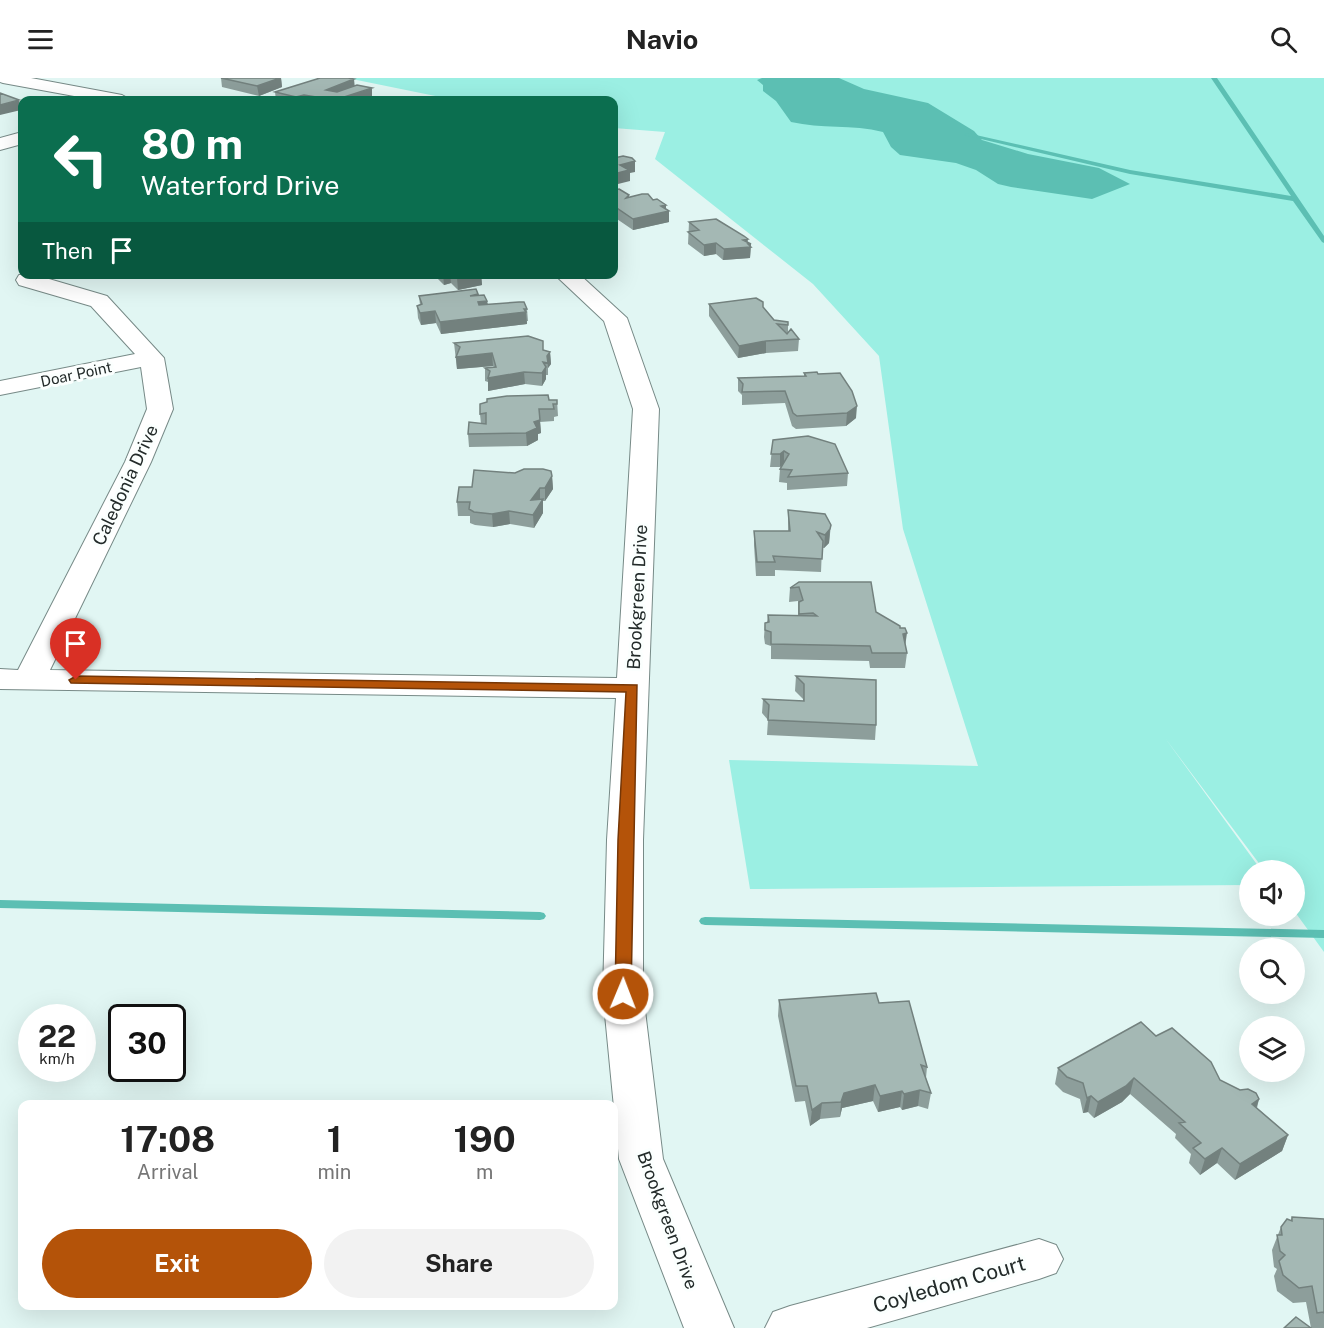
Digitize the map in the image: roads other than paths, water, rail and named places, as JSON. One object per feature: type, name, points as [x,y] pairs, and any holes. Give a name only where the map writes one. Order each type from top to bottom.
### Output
[{"type":"street","points":[[3,78],[100,96]]},
{"type":"street","points":[[0,144],[18,139]]},
{"type":"street","name":"Brookgreen Drive","points":[[571,279],[615,318],[646,409],[625,840],[623,994],[641,1159],[710,1328]]},
{"type":"street","points":[[27,280],[99,301],[152,358]]},
{"type":"street","name":"Doar Point","points":[[0,388],[152,358]]},
{"type":"street","name":"Caledonia Drive","points":[[15,679],[138,462],[160,409],[152,358]]},
{"type":"street","points":[[15,679],[633,688]]},
{"type":"street","name":"Coyledom Court","points":[[790,1328],[1039,1259]]},
{"type":"waterway","points":[[1214,78],[1296,199]]},
{"type":"waterway","points":[[967,135],[1130,172],[1296,199]]},
{"type":"waterway","points":[[1296,199],[1324,241]]},
{"type":"waterway","points":[[0,904],[540,916]]},
{"type":"waterway","points":[[705,921],[1324,934]]}]
